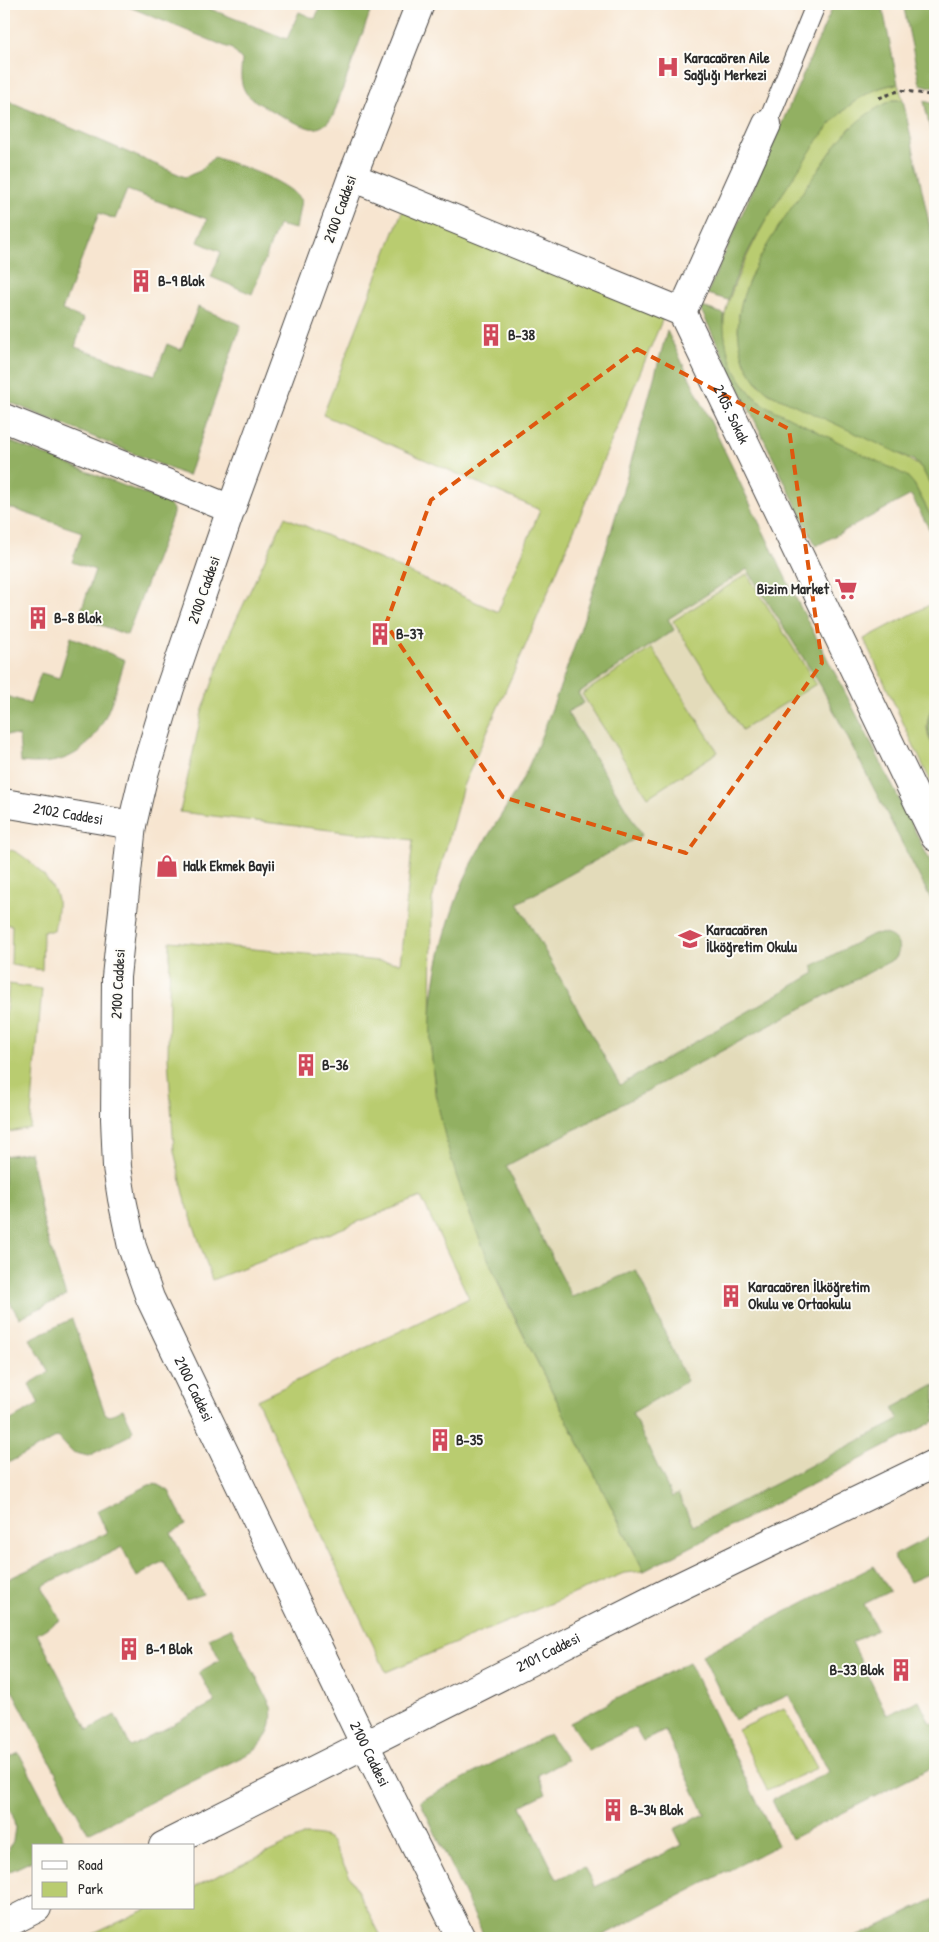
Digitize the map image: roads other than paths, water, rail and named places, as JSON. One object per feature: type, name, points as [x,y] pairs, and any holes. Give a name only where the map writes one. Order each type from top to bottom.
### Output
[{"type":"street","name":"2100 Caddesi","points":[[420,4],[352,177],[231,509],[167,698],[144,774],[132,825],[116,976],[114,1119],[117,1167],[132,1247],[150,1298],[365,1745],[461,1938]]},
{"type":"street","points":[[352,177],[682,312],[766,124]]},
{"type":"street","name":"2105. Sokak","points":[[682,312],[935,837]]},
{"type":"street","points":[[4,418],[231,509]]},
{"type":"street","name":"2102 Caddesi","points":[[4,803],[132,825]]},
{"type":"street","name":"2101 Caddesi","points":[[166,1844],[658,1598],[935,1463]]},
{"type":"street","points":[[4,1925],[33,1910]]},
{"type":"lane","points":[[766,124],[816,4]]},
{"type":"place","name":"Karacaören Aile Sağlığı Merkezi","points":[[668,67]]},
{"type":"place","name":"B-9 Blok","points":[[141,281]]},
{"type":"place","name":"B-38","points":[[491,335]]},
{"type":"place","name":"Bizim Market","points":[[846,589]]},
{"type":"place","name":"B-8 Blok","points":[[38,618]]},
{"type":"place","name":"B-37","points":[[380,634]]},
{"type":"place","name":"Halk Ekmek Bayii","points":[[167,866]]},
{"type":"place","name":"Karacaören İlköğretim Okulu","points":[[690,939]]},
{"type":"place","name":"B-36","points":[[306,1065]]},
{"type":"place","name":"Karacaören İlköğretim Okulu ve Ortaokulu","points":[[731,1296]]},
{"type":"place","name":"B-35","points":[[440,1440]]},
{"type":"place","name":"B-1 Blok","points":[[129,1649]]},
{"type":"place","name":"B-33 Blok","points":[[901,1670]]},
{"type":"place","name":"B-34 Blok","points":[[613,1810]]}]
